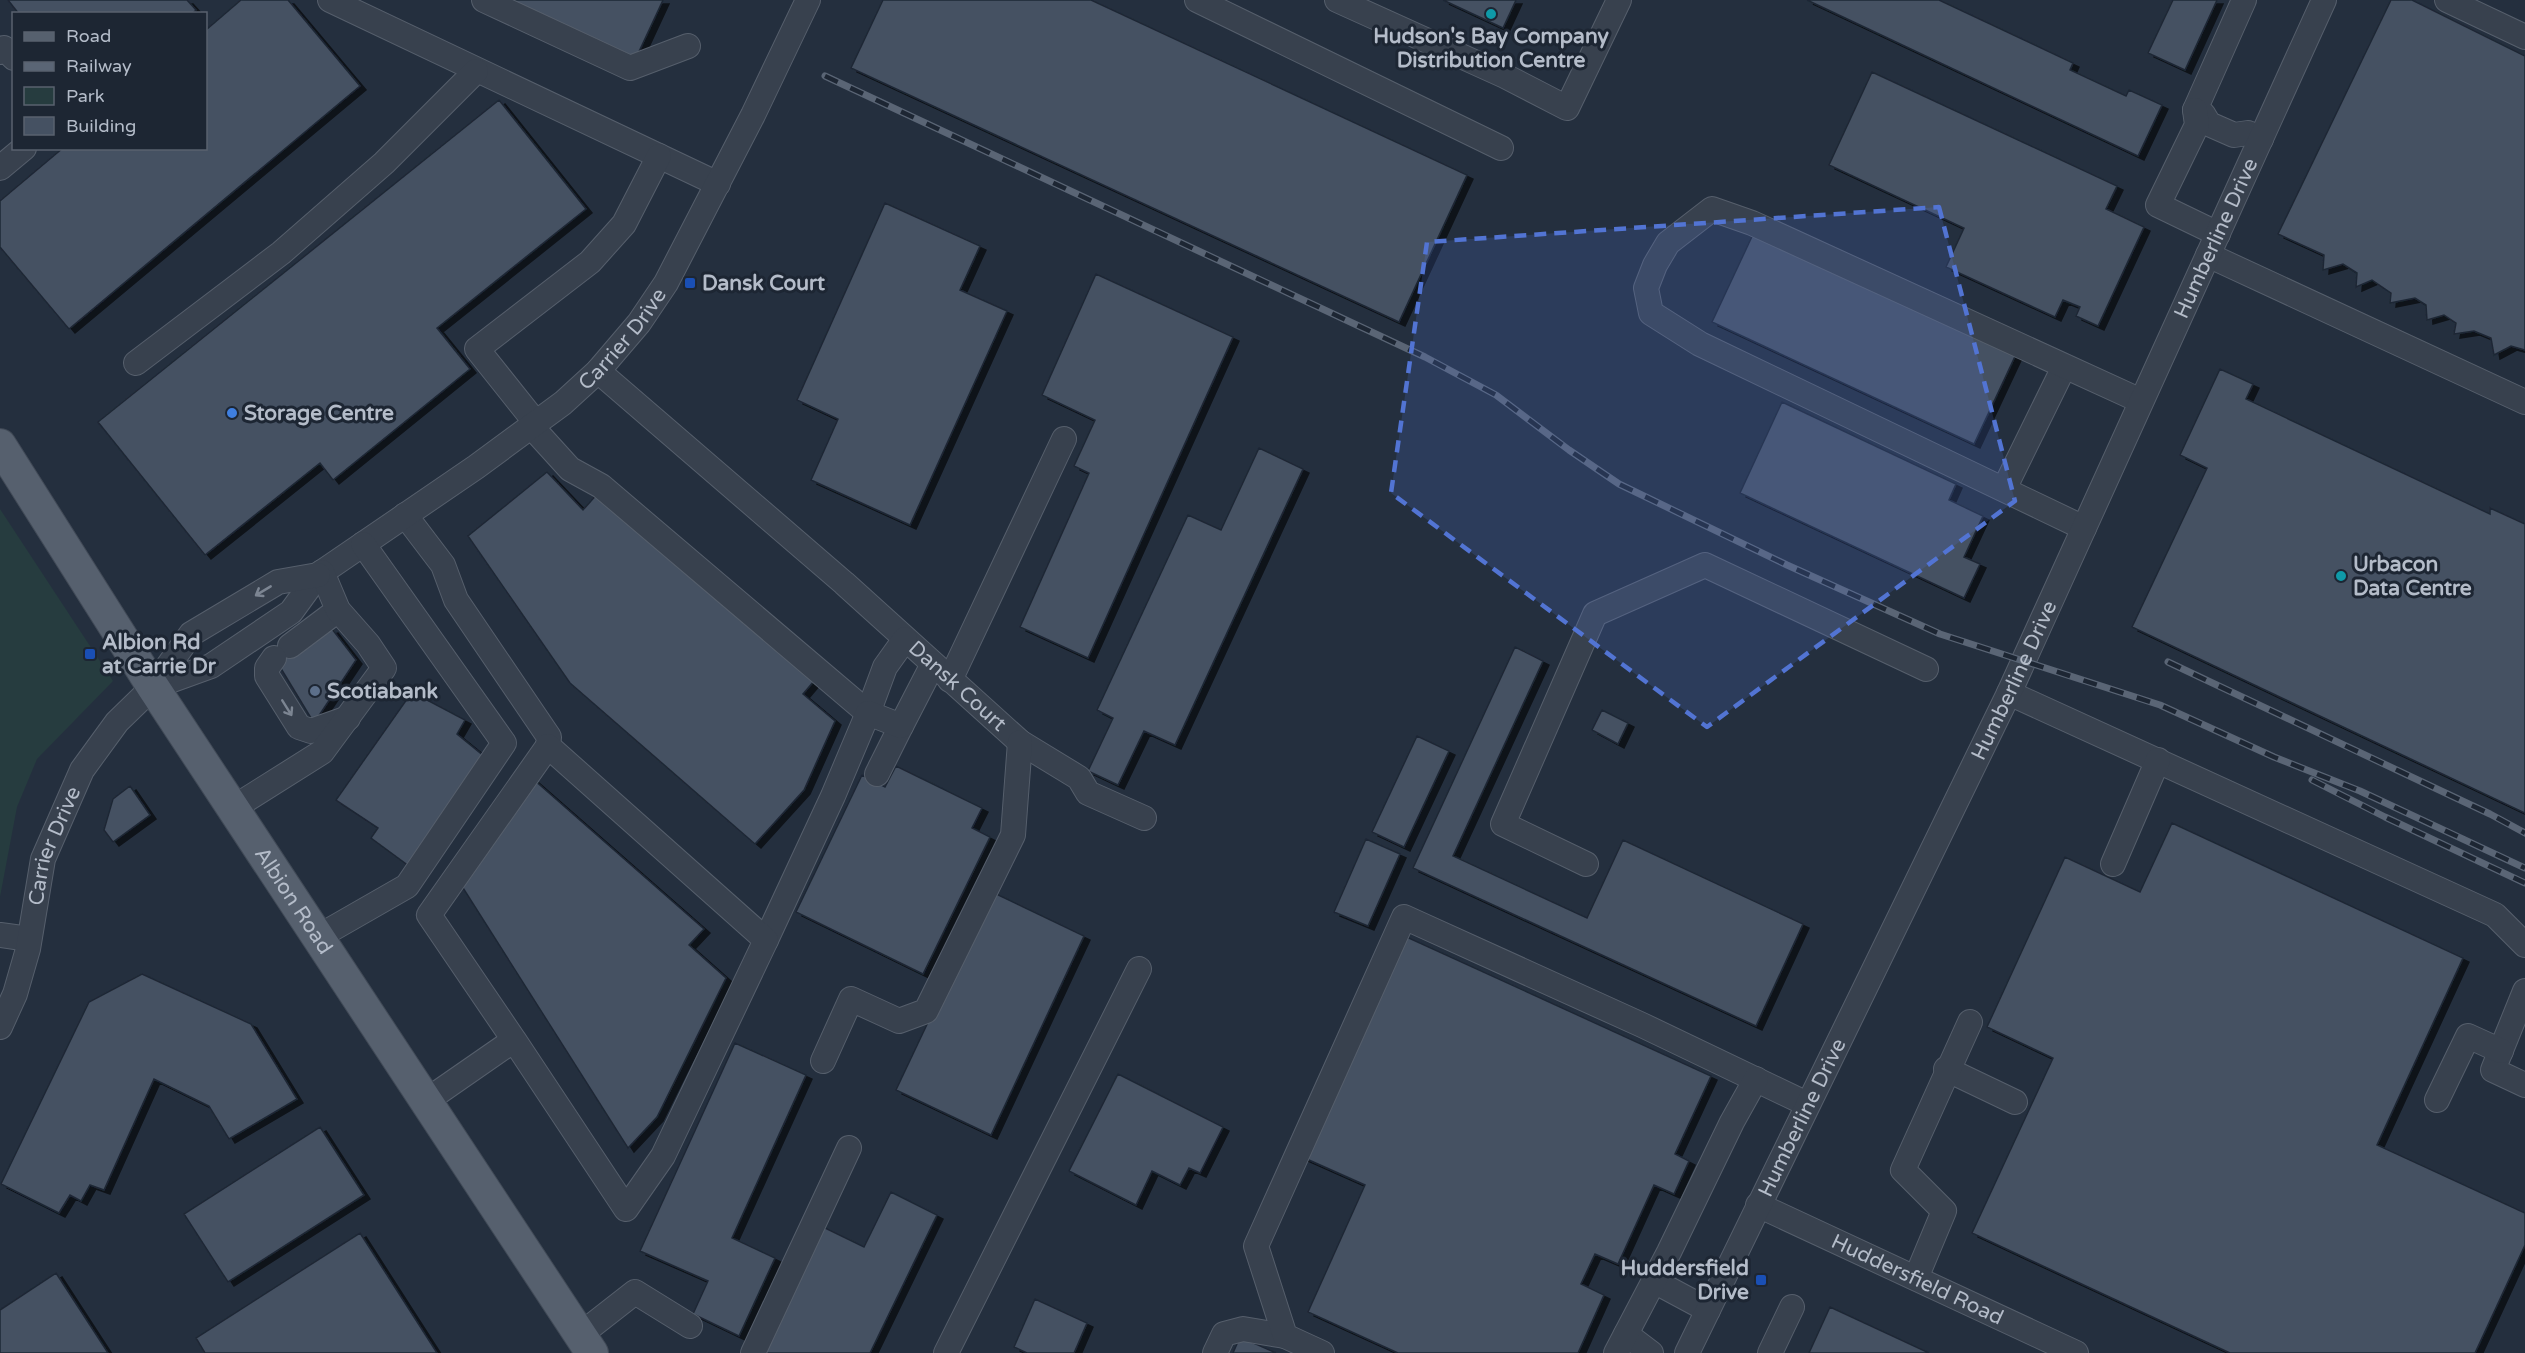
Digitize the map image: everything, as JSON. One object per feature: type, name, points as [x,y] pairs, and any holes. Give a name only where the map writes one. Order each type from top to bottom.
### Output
[{"type":"main road","name":"Albion Road","points":[[0,445],[153,687],[586,1344]]},
{"type":"street","points":[[330,0],[718,184]]},
{"type":"street","points":[[483,0],[630,69],[688,46]]},
{"type":"street","name":"Carrier Drive","points":[[153,687],[211,666],[291,612],[320,574],[563,403],[598,370],[639,323],[661,291],[718,184],[808,0]]},
{"type":"street","points":[[1197,0],[1502,148]]},
{"type":"street","points":[[1337,0],[1505,76],[1567,108],[1619,0]]},
{"type":"street","points":[[2244,0],[2199,112],[2197,125],[2158,205],[2213,244],[2525,402]]},
{"type":"street","name":"Humberline Drive","points":[[1687,1353],[2009,693],[2213,244],[2255,136],[2324,0]]},
{"type":"street","points":[[2447,0],[2525,37]]},
{"type":"street","points":[[0,52],[4,48],[12,56]]},
{"type":"street","points":[[136,363],[281,253],[384,163],[476,70]]},
{"type":"street","points":[[2199,112],[2209,124],[2234,135],[2255,136]]},
{"type":"street","points":[[0,168],[22,150]]},
{"type":"street","points":[[659,156],[624,224],[590,262],[477,349],[533,424],[570,468],[601,486],[868,713],[901,726]]},
{"type":"street","points":[[2085,528],[1700,344],[1651,313],[1646,288],[1655,265],[1668,243],[1712,209],[1752,224],[2141,402]]},
{"type":"street","points":[[2004,489],[2064,367]]},
{"type":"street","name":"Dansk Court","points":[[598,370],[844,583],[1020,742],[1078,778],[1088,793],[1144,818]]},
{"type":"street","points":[[877,774],[901,726],[942,672],[1064,439]]},
{"type":"street","points":[[405,515],[443,565],[456,600],[549,737],[548,746],[429,915],[626,1209],[663,1156],[833,796],[885,667],[905,639]]},
{"type":"street","points":[[318,937],[407,886],[504,743],[363,544]]},
{"type":"street","points":[[1586,864],[1503,824],[1595,614],[1706,565],[1926,669]]},
{"type":"street","points":[[233,808],[322,753],[384,668],[369,644],[338,609],[320,574]]},
{"type":"street","name":"Carrier Drive","points":[[0,1027],[15,994],[29,939],[43,859],[82,770],[117,722],[153,687],[191,634],[278,582],[320,574]]},
{"type":"street","points":[[338,609],[282,652],[267,668],[267,676],[298,727],[310,731],[348,718]]},
{"type":"street","points":[[2009,693],[2495,915],[2525,945]]},
{"type":"street","points":[[823,1061],[851,999],[899,1021],[926,1011],[1013,835],[1020,742]]},
{"type":"street","points":[[548,746],[766,940]]},
{"type":"street","points":[[2113,864],[2158,760]]},
{"type":"street","points":[[1285,1336],[1256,1246],[1404,917],[1807,1104]]},
{"type":"street","points":[[0,935],[29,939]]},
{"type":"street","points":[[946,1353],[1139,969]]},
{"type":"street","points":[[2525,991],[2493,1070],[2525,1085]]},
{"type":"street","points":[[1916,1278],[1944,1211],[1902,1170],[1970,1022]]},
{"type":"street","points":[[2437,1100],[2468,1036],[2501,1051]]},
{"type":"street","points":[[426,1101],[514,1040]]},
{"type":"street","points":[[1946,1070],[2015,1102]]},
{"type":"street","points":[[1652,1353],[1621,1343],[1756,1079]]},
{"type":"street","points":[[753,1353],[849,1148]]},
{"type":"street","name":"Huddersfield Road","points":[[1758,1205],[2076,1353]]},
{"type":"street","points":[[1654,1281],[1708,1310]]},
{"type":"street","points":[[586,1344],[635,1292],[690,1326]]},
{"type":"street","points":[[1770,1353],[1792,1307]]},
{"type":"street","points":[[1215,1353],[1224,1334],[1243,1329],[1285,1336],[1322,1353]]},
{"type":"highlighted area","points":[[1939,207],[2015,501],[1707,727],[1391,493],[1427,242]]},
{"type":"green space","points":[[0,509],[113,681],[37,759],[17,807],[0,897]]},
{"type":"building","points":[[8,0],[187,0],[196,10],[194,12],[17,12]]},
{"type":"building","points":[[241,0],[288,0],[360,86],[69,329],[0,247],[0,201],[61,150],[207,150],[207,29]]},
{"type":"building","points":[[511,0],[663,0],[636,58]]},
{"type":"building","points":[[883,0],[1091,0],[1467,175],[1399,322],[851,68]]},
{"type":"building","name":"Hudson's Bay Company Distribution Centre","points":[[1443,0],[1516,0],[1503,28]]},
{"type":"building","points":[[1807,0],[1939,0],[2073,63],[2070,70],[2126,96],[2129,90],[2162,105],[2138,156]]},
{"type":"building","points":[[2173,0],[2217,0],[2185,70],[2148,53]]},
{"type":"building","points":[[2391,0],[2412,0],[2525,56],[2525,350],[2511,346],[2494,355],[2491,338],[2474,331],[2454,334],[2456,323],[2444,315],[2427,320],[2426,305],[2415,298],[2390,303],[2391,293],[2372,280],[2356,287],[2357,273],[2343,264],[2323,270],[2324,255],[2278,234]]},
{"type":"building","points":[[1872,72],[2117,186],[2106,209],[2144,227],[2098,326],[2076,316],[2080,307],[2063,300],[2055,317],[1946,267],[1964,228],[1829,165]]},
{"type":"building","points":[[499,100],[586,209],[437,328],[470,369],[333,480],[320,463],[205,555],[98,422]]},
{"type":"building","points":[[885,203],[980,246],[960,290],[1007,311],[910,525],[811,480],[838,419],[797,400]]},
{"type":"building","points":[[1756,228],[2018,350],[1974,444],[1712,322]]},
{"type":"building","points":[[1096,274],[1233,337],[1088,658],[1020,627],[1089,473],[1074,466],[1095,420],[1042,395]]},
{"type":"building","name":"Urbacon Data Centre","points":[[2220,369],[2253,384],[2246,399],[2490,514],[2490,508],[2525,524],[2525,813],[2132,627],[2207,468],[2180,455]]},
{"type":"building","points":[[1782,402],[1956,484],[1949,500],[1983,516],[1964,557],[1980,564],[1964,598],[1740,493]]},
{"type":"building","points":[[1259,448],[1303,469],[1175,745],[1144,731],[1118,785],[1088,771],[1113,718],[1097,710],[1188,515],[1221,530]]},
{"type":"building","points":[[547,472],[583,510],[599,492],[814,681],[803,694],[835,721],[804,790],[755,844],[570,683],[468,536]]},
{"type":"building","name":"Scotiabank","points":[[332,629],[356,660],[314,723],[271,652],[286,642]]},
{"type":"building","points":[[1515,647],[1543,661],[1453,856],[1587,918],[1623,840],[1803,924],[1756,1026],[1413,868]]},
{"type":"building","points":[[412,692],[465,720],[457,734],[485,757],[409,866],[371,838],[378,828],[336,800]]},
{"type":"building","points":[[1602,710],[1628,723],[1618,744],[1592,730]]},
{"type":"building","points":[[1417,736],[1449,751],[1404,847],[1372,832]]},
{"type":"building","points":[[896,766],[982,808],[972,828],[990,837],[923,974],[796,912],[862,775],[885,787]]},
{"type":"building","points":[[533,779],[704,929],[689,945],[726,978],[657,1117],[628,1148],[458,880]]},
{"type":"building","points":[[130,786],[150,815],[113,842],[104,830],[113,799]]},
{"type":"building","points":[[2172,823],[2463,958],[2377,1145],[2525,1213],[2525,1245],[2475,1353],[2230,1353],[1972,1233],[2053,1058],[1987,1027],[2065,857],[2140,892]]},
{"type":"building","points":[[1366,839],[1400,854],[1368,926],[1334,912]]},
{"type":"building","points":[[990,891],[1084,936],[991,1135],[896,1090]]},
{"type":"building","points":[[1400,934],[1711,1076],[1675,1154],[1689,1161],[1674,1194],[1654,1185],[1618,1264],[1595,1254],[1581,1284],[1604,1295],[1578,1353],[1398,1353],[1308,1312],[1365,1185],[1300,1156]]},
{"type":"building","points":[[142,974],[251,1024],[297,1099],[229,1139],[209,1106],[154,1079],[104,1190],[90,1185],[81,1201],[70,1195],[59,1213],[1,1184],[89,1002]]},
{"type":"building","points":[[735,1043],[806,1075],[732,1238],[775,1258],[739,1336],[693,1314],[708,1281],[640,1251]]},
{"type":"building","points":[[1118,1074],[1223,1127],[1200,1173],[1189,1168],[1180,1185],[1152,1171],[1136,1205],[1069,1171]]},
{"type":"building","points":[[320,1127],[364,1195],[228,1282],[184,1214]]},
{"type":"building","points":[[891,1192],[937,1215],[870,1353],[759,1353],[821,1226],[864,1247]]},
{"type":"building","points":[[360,1233],[437,1353],[205,1353],[196,1338]]},
{"type":"building","points":[[56,1273],[108,1353],[0,1353],[0,1310]]},
{"type":"building","points":[[1035,1299],[1087,1323],[1074,1353],[1027,1353],[1014,1347]]},
{"type":"building","points":[[1830,1307],[1929,1353],[1809,1353]]},
{"type":"building","points":[[1240,1337],[1276,1353],[1233,1353]]},
{"type":"railway","points":[[825,76],[1425,357],[1496,395],[1619,484],[1787,565],[1940,634],[2160,705],[2274,757],[2360,791],[2525,868]]},
{"type":"railway","points":[[2168,662],[2490,814],[2525,833]]},
{"type":"railway","points":[[2312,780],[2525,883]]},
{"type":"place","name":"Hudson's Bay Company Distribution Centre","points":[[1491,14]]},
{"type":"place","name":"Dansk Court","points":[[690,283]]},
{"type":"place","name":"Storage Centre","points":[[232,413]]},
{"type":"place","name":"Urbacon Data Centre","points":[[2341,576]]},
{"type":"place","name":"Albion Rd at Carrie Dr","points":[[90,654]]},
{"type":"place","name":"Scotiabank","points":[[315,691]]},
{"type":"place","name":"Huddersfield Drive","points":[[1761,1280]]}]
